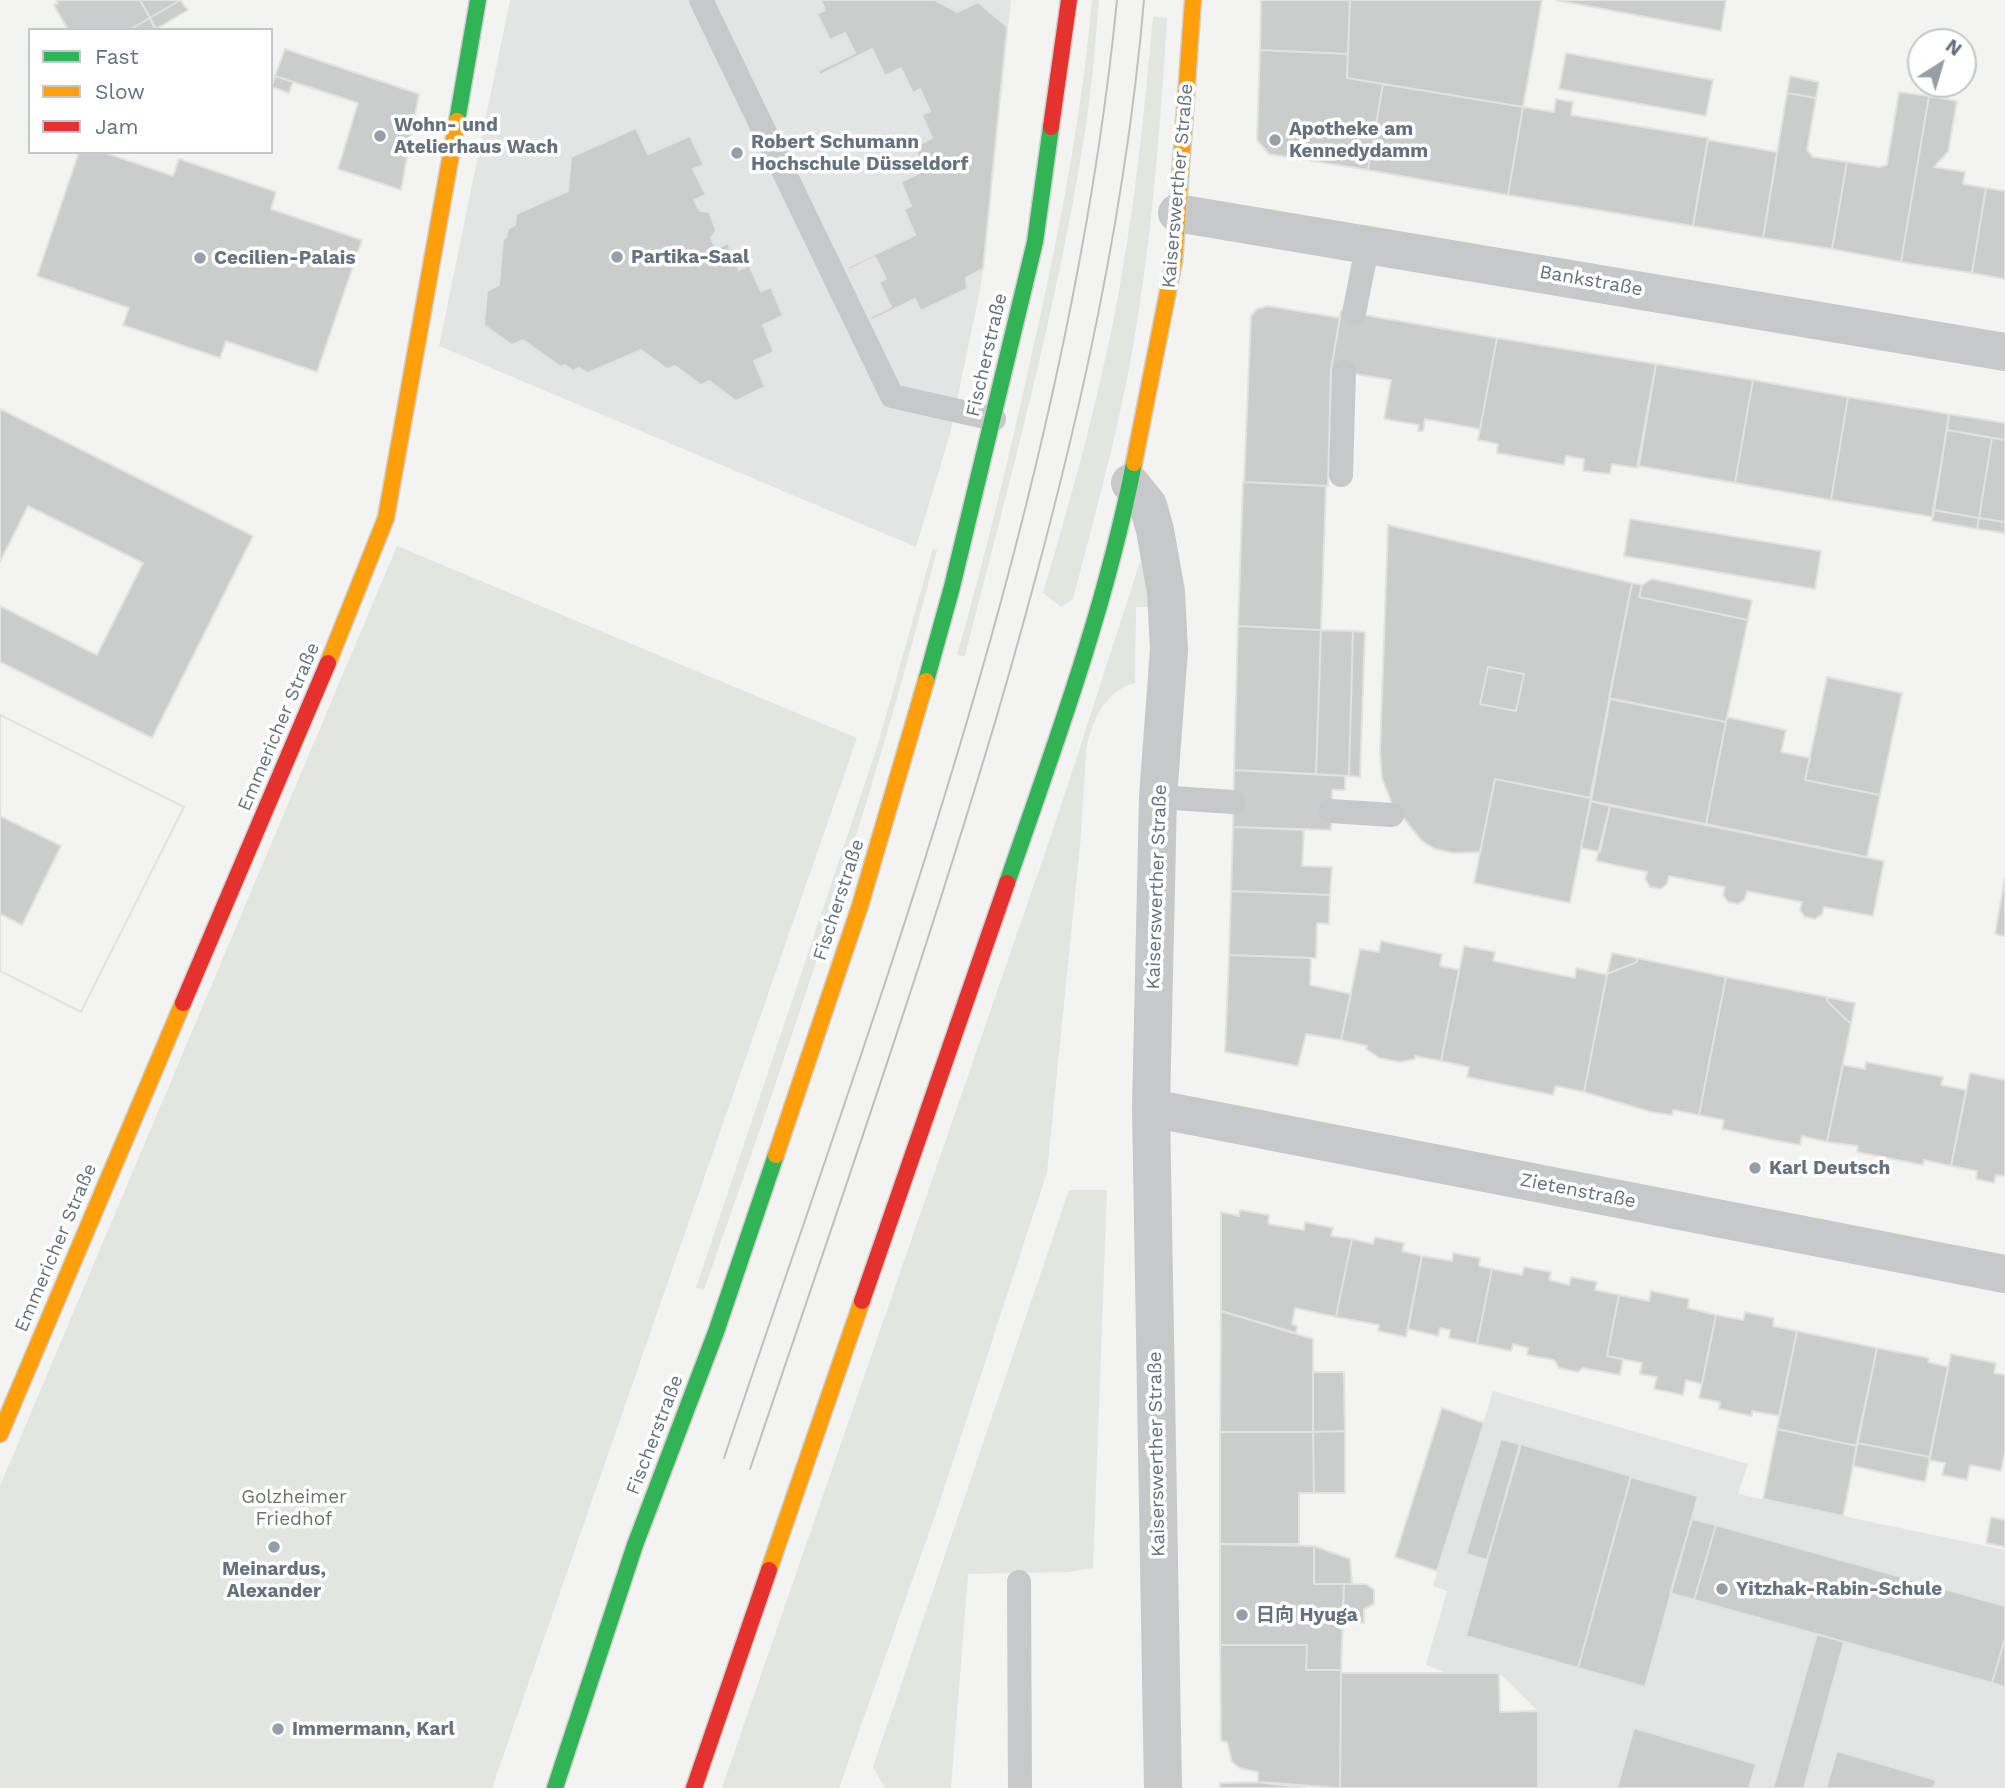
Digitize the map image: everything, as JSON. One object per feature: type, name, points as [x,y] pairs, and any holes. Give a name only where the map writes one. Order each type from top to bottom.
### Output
[{"type":"main road","name":"Emmericher Straße","points":[[0,1434],[365,576],[386,518],[478,0]]},
{"type":"main road","name":"Fischerstraße","points":[[555,1788],[635,1545],[716,1332],[860,906],[952,587],[1035,242],[1069,0]]},
{"type":"main road","name":"Kaiserswerther Straße","points":[[1130,483],[1174,261],[1193,0]]},
{"type":"main road","points":[[694,1788],[1065,715],[1100,600],[1130,483]]},
{"type":"street","name":"Bankstraße","points":[[1177,213],[2005,352]]},
{"type":"street","name":"Kaiserswerther Straße","points":[[1130,483],[1148,505],[1166,592],[1169,650],[1158,797],[1151,1108],[1163,1788]]},
{"type":"street","name":"Zietenstraße","points":[[1151,1108],[2005,1274]]},
{"type":"lane","points":[[701,0],[892,396],[994,419]]},
{"type":"lane","points":[[1354,313],[1368,243]]},
{"type":"lane","points":[[1341,475],[1343,372]]},
{"type":"lane","points":[[1158,797],[1234,802]]},
{"type":"lane","points":[[1331,811],[1392,816]]},
{"type":"lane","points":[[1019,1582],[1020,1788]]},
{"type":"shaded area","name":"Robert Schumann Hochschule Düsseldorf","points":[[510,0],[1011,0],[981,285],[950,434],[916,547],[439,346]]},
{"type":"shaded area","name":"Yitzhak-Rabin-Schule","points":[[1493,1391],[1748,1464],[1738,1494],[2005,1550],[2005,1788],[1538,1788],[1538,1711],[1499,1673],[1446,1673],[1426,1665],[1447,1591],[1433,1586]]},
{"type":"green space","points":[[1092,0],[1099,0],[1090,99],[1061,264],[1031,396],[965,656],[957,655],[1003,478],[1048,279],[1074,140]]},
{"type":"green space","points":[[1153,16],[1167,18],[1156,164],[1139,309],[1119,419],[1092,527],[1073,599],[1061,607],[1043,593],[1091,420],[1120,287],[1139,158]]},
{"type":"green space","name":"Golzheimer Friedhof","points":[[397,546],[857,738],[492,1788],[0,1788],[0,1486]]},
{"type":"green space","points":[[933,548],[937,550],[912,644],[829,923],[704,1290],[696,1288],[878,744]]},
{"type":"green space","points":[[1140,562],[1144,562],[1154,607],[1136,607],[1135,683],[1115,692],[1101,709],[1086,751],[1081,835],[1047,1172],[938,1507],[839,1788],[722,1788],[1057,818]]},
{"type":"green space","points":[[1069,1190],[1107,1190],[1093,1568],[1067,1572],[968,1574],[951,1788],[885,1788],[873,1767]]},
{"type":"building","points":[[56,0],[140,0],[150,18],[132,28],[67,28],[54,5],[58,3]]},
{"type":"building","points":[[140,0],[180,0],[150,18]]},
{"type":"building","points":[[180,0],[188,10],[158,28],[150,18]]},
{"type":"building","points":[[821,0],[935,0],[957,12],[978,2],[1007,27],[983,269],[966,278],[967,289],[921,311],[915,299],[872,320],[870,317],[891,307],[879,282],[886,279],[875,257],[849,270],[848,267],[915,235],[904,209],[911,206],[901,182],[925,170],[914,147],[932,138],[922,115],[930,111],[920,89],[913,93],[901,68],[885,76],[872,49],[820,75],[818,71],[855,53],[845,33],[830,40],[817,14],[825,10]]},
{"type":"building","points":[[1261,0],[1350,0],[1348,54],[1260,50]]},
{"type":"building","points":[[1350,0],[1542,0],[1523,107],[1347,78]]},
{"type":"building","points":[[1555,0],[1726,0],[1721,31]]},
{"type":"building","points":[[150,18],[154,28],[132,28]]},
{"type":"building","name":"Wohn- und Atelierhaus Wach","points":[[285,49],[419,94],[401,190],[338,169],[358,103],[275,76]]},
{"type":"building","points":[[1260,50],[1348,54],[1347,78],[1383,84],[1368,170],[1269,154],[1257,140]]},
{"type":"building","points":[[1566,53],[1713,80],[1706,116],[1559,89]]},
{"type":"building","points":[[275,76],[293,82],[289,93],[273,87]]},
{"type":"building","points":[[1790,76],[1819,82],[1816,98],[1787,93]]},
{"type":"building","points":[[1383,84],[1523,107],[1508,195],[1368,170]]},
{"type":"building","points":[[1899,92],[1907,93],[1907,98],[1929,98],[1901,262],[1832,249],[1847,162],[1879,167],[1887,165]]},
{"type":"building","points":[[1787,93],[1816,98],[1807,150],[1813,157],[1847,162],[1832,249],[1763,238]]},
{"type":"building","points":[[1929,98],[1957,101],[1948,152],[1934,167],[1965,172],[1963,184],[1986,188],[1972,273],[1901,262]]},
{"type":"building","points":[[1556,99],[1573,102],[1571,115],[1708,138],[1693,226],[1508,195],[1523,107],[1554,112]]},
{"type":"building","name":"Partika-Saal","points":[[636,128],[648,154],[690,136],[704,165],[693,169],[706,195],[694,200],[700,211],[709,212],[716,230],[711,238],[716,249],[728,243],[739,270],[749,265],[761,291],[771,287],[783,316],[763,325],[774,352],[754,361],[765,387],[736,401],[709,381],[701,385],[675,366],[667,369],[641,350],[588,373],[579,368],[573,371],[565,365],[561,367],[523,340],[512,345],[484,325],[487,291],[499,285],[503,239],[506,238],[508,229],[515,225],[516,214],[568,191],[571,157]]},
{"type":"building","points":[[1708,140],[1777,152],[1763,238],[1693,226]]},
{"type":"building","name":"Cecilien-Palais","points":[[78,154],[109,154],[173,176],[179,159],[276,192],[271,209],[362,240],[317,372],[226,341],[220,358],[123,325],[129,308],[37,276]]},
{"type":"building","points":[[1986,188],[2005,191],[2005,279],[1972,273]]},
{"type":"building","points":[[1268,306],[1340,318],[1331,370],[1328,486],[1244,482],[1251,316],[1257,309]]},
{"type":"building","points":[[1341,311],[1497,338],[1480,429],[1425,419],[1423,431],[1418,431],[1419,425],[1384,419],[1391,380],[1331,370]]},
{"type":"building","points":[[1497,338],[1656,364],[1637,468],[1612,464],[1610,474],[1583,471],[1584,459],[1566,456],[1564,465],[1497,453],[1498,444],[1478,440]]},
{"type":"building","points":[[1656,364],[1753,380],[1735,483],[1639,466]]},
{"type":"building","points":[[1753,380],[1848,397],[1831,500],[1735,483]]},
{"type":"building","points":[[1848,397],[1949,414],[1933,517],[1831,500]]},
{"type":"building","points":[[0,409],[253,536],[152,738],[0,662],[0,606],[97,655],[143,563],[28,506],[0,562]]},
{"type":"building","points":[[1949,414],[2005,423],[2005,440],[1947,430]]},
{"type":"building","points":[[1947,430],[1992,438],[1979,518],[1933,510]]},
{"type":"building","points":[[1992,438],[2005,440],[2005,522],[1979,518]]},
{"type":"building","points":[[1243,482],[1326,486],[1321,630],[1238,626]]},
{"type":"building","points":[[1933,510],[1979,518],[1977,529],[1932,521]]},
{"type":"building","points":[[1979,518],[2005,522],[2005,533],[1977,529]]},
{"type":"building","points":[[1630,519],[1821,551],[1815,589],[1624,556]]},
{"type":"building","points":[[1388,525],[1632,583],[1590,798],[1495,779],[1480,852],[1453,853],[1435,849],[1422,841],[1392,804],[1382,778],[1380,752]],"holes":[[[1488,667],[1524,674],[1516,711],[1480,704]]]},
{"type":"building","points":[[1652,579],[1752,600],[1748,620],[1639,597],[1642,585]]},
{"type":"building","points":[[1632,583],[1642,585],[1639,597],[1748,620],[1726,722],[1609,698]]},
{"type":"building","points":[[1238,626],[1321,630],[1316,774],[1234,770]]},
{"type":"building","points":[[1321,630],[1353,631],[1349,776],[1316,774]]},
{"type":"building","points":[[1353,631],[1365,632],[1360,777],[1349,776]]},
{"type":"building","points":[[1488,667],[1524,674],[1516,711],[1480,704]]},
{"type":"building","points":[[1827,677],[1902,693],[1880,795],[1805,780]]},
{"type":"building","points":[[1610,699],[1726,722],[1706,824],[1591,801]]},
{"type":"building","points":[[0,715],[184,807],[81,1012],[0,971],[0,914],[22,925],[61,846],[0,816]]},
{"type":"building","points":[[0,715],[184,807],[81,1012],[0,971]]},
{"type":"building","points":[[1727,717],[1786,730],[1781,752],[1810,758],[1805,780],[1880,795],[1867,857],[1706,824]]},
{"type":"building","points":[[1234,770],[1345,776],[1345,790],[1332,790],[1331,830],[1233,827]]},
{"type":"building","points":[[1495,779],[1591,798],[1570,903],[1474,883]]},
{"type":"building","points":[[1591,801],[1610,806],[1600,852],[1581,848]]},
{"type":"building","points":[[1610,806],[1884,861],[1873,916],[1824,907],[1822,914],[1815,919],[1805,917],[1800,910],[1802,902],[1747,891],[1745,899],[1738,904],[1728,902],[1723,895],[1725,887],[1669,876],[1667,884],[1661,889],[1650,887],[1645,879],[1647,872],[1596,861]]},
{"type":"building","points":[[1233,827],[1304,830],[1302,866],[1332,867],[1330,895],[1231,891]]},
{"type":"building","points":[[2005,877],[2005,936],[1995,934]]},
{"type":"building","points":[[1231,891],[1330,895],[1329,924],[1317,923],[1316,958],[1229,955]]},
{"type":"building","points":[[1381,941],[1442,954],[1440,966],[1459,970],[1441,1061],[1415,1056],[1415,1059],[1400,1062],[1379,1058],[1366,1049],[1367,1046],[1341,1040],[1360,949],[1379,952]]},
{"type":"building","points":[[1464,946],[1495,952],[1493,961],[1575,978],[1576,968],[1607,975],[1584,1092],[1556,1086],[1553,1095],[1467,1077],[1469,1067],[1441,1061]]},
{"type":"building","points":[[1612,953],[1637,958],[1637,962],[1607,974]]},
{"type":"building","points":[[1229,955],[1311,958],[1310,985],[1351,994],[1341,1040],[1306,1034],[1298,1066],[1225,1052]]},
{"type":"building","points":[[1637,958],[1726,977],[1699,1115],[1673,1110],[1672,1115],[1651,1112],[1584,1092],[1607,974],[1637,962]]},
{"type":"building","points":[[1726,977],[1827,997],[1827,1001],[1851,1024],[1827,1142],[1802,1136],[1800,1145],[1773,1140],[1722,1129],[1724,1120],[1699,1115]]},
{"type":"building","points":[[1827,997],[1855,1003],[1851,1024],[1827,1001]]},
{"type":"building","points":[[1866,1062],[1943,1077],[1941,1085],[1966,1090],[1951,1166],[1924,1160],[1923,1165],[1857,1152],[1858,1146],[1827,1142],[1843,1065],[1865,1069]]},
{"type":"building","points":[[1970,1073],[2005,1080],[2005,1176],[1996,1175],[1994,1183],[1976,1179],[1977,1171],[1951,1166]]},
{"type":"building","points":[[1240,1210],[1269,1215],[1268,1224],[1304,1230],[1305,1222],[1333,1228],[1331,1236],[1352,1239],[1336,1317],[1295,1308],[1292,1324],[1297,1326],[1296,1333],[1221,1311],[1221,1212],[1239,1216]]},
{"type":"building","points":[[1375,1237],[1404,1243],[1402,1251],[1422,1256],[1406,1337],[1378,1331],[1379,1325],[1336,1317],[1352,1239],[1373,1244]]},
{"type":"building","points":[[1453,1253],[1480,1258],[1479,1266],[1492,1269],[1477,1344],[1449,1338],[1450,1330],[1440,1328],[1438,1336],[1408,1329],[1422,1256],[1452,1261]]},
{"type":"building","points":[[1524,1267],[1551,1272],[1549,1280],[1569,1285],[1571,1277],[1597,1282],[1595,1290],[1619,1295],[1607,1356],[1623,1359],[1620,1375],[1583,1368],[1578,1372],[1559,1368],[1554,1360],[1527,1355],[1528,1348],[1513,1344],[1511,1351],[1477,1344],[1492,1269],[1522,1275]]},
{"type":"building","points":[[1651,1291],[1689,1299],[1688,1308],[1716,1315],[1702,1384],[1686,1380],[1683,1395],[1654,1389],[1657,1377],[1640,1374],[1642,1363],[1607,1356],[1619,1295],[1649,1301]]},
{"type":"building","points":[[1221,1311],[1313,1339],[1313,1432],[1220,1432]]},
{"type":"building","points":[[1745,1312],[1774,1318],[1773,1326],[1797,1331],[1779,1416],[1752,1411],[1752,1416],[1719,1409],[1720,1402],[1699,1398],[1716,1315],[1743,1320]]},
{"type":"building","points":[[1797,1331],[1877,1348],[1857,1446],[1777,1429]]},
{"type":"building","points":[[1877,1348],[1929,1358],[1928,1362],[1948,1367],[1930,1457],[1857,1443]]},
{"type":"building","points":[[1951,1354],[1996,1363],[1994,1373],[2005,1375],[2005,1452],[2001,1471],[1970,1465],[1967,1480],[1942,1475],[1945,1463],[1929,1460]]},
{"type":"building","points":[[1313,1372],[1344,1372],[1345,1431],[1313,1432]]},
{"type":"building","points":[[1442,1408],[1484,1423],[1437,1571],[1395,1557]]},
{"type":"building","points":[[1777,1429],[1857,1446],[1843,1516],[1763,1499]]},
{"type":"building","points":[[1345,1431],[1345,1493],[1314,1493],[1313,1432]]},
{"type":"building","points":[[1220,1432],[1313,1432],[1314,1493],[1299,1493],[1299,1544],[1220,1544]]},
{"type":"building","points":[[1501,1439],[1520,1444],[1520,1448],[1487,1560],[1466,1554]]},
{"type":"building","points":[[1857,1443],[1930,1457],[1925,1482],[1853,1466]]},
{"type":"building","points":[[1520,1444],[1631,1476],[1578,1668],[1466,1636]]},
{"type":"building","points":[[1631,1477],[1698,1496],[1645,1687],[1578,1668]]},
{"type":"building","points":[[1991,1517],[2005,1520],[2005,1547],[1986,1543]]},
{"type":"building","points":[[1692,1519],[1716,1525],[1694,1600],[1670,1593]]},
{"type":"building","points":[[1716,1525],[2005,1606],[2005,1638],[1992,1683],[1694,1600]]},
{"type":"building","points":[[1220,1544],[1314,1546],[1314,1584],[1344,1584],[1341,1670],[1306,1670],[1307,1645],[1220,1645]]},
{"type":"building","points":[[1314,1546],[1350,1559],[1352,1584],[1314,1584]]},
{"type":"building","points":[[1344,1584],[1366,1584],[1374,1590],[1374,1604],[1364,1609],[1364,1623],[1342,1622]]},
{"type":"building","points":[[1817,1634],[1844,1642],[1804,1788],[1773,1788]]},
{"type":"building","points":[[2005,1638],[2005,1687],[1992,1683]]},
{"type":"building","points":[[1220,1645],[1307,1645],[1306,1670],[1341,1670],[1340,1788],[1258,1782],[1258,1772],[1240,1768],[1232,1762],[1227,1742],[1221,1741]]},
{"type":"building","points":[[1341,1673],[1499,1673],[1500,1712],[1538,1711],[1538,1788],[1340,1788]]},
{"type":"building","points":[[1634,1728],[1756,1764],[1749,1788],[1617,1788]]},
{"type":"building","points":[[1837,1751],[1936,1780],[1933,1788],[1826,1788]]},
{"type":"building","points":[[1258,1782],[1306,1788],[1220,1788],[1220,1783]]},
{"type":"tram line","points":[[724,1458],[905,921],[962,739],[1013,556],[1057,372],[1093,187],[1117,0]]},
{"type":"tram line","points":[[750,1469],[938,907],[996,719],[1045,542],[1068,452],[1106,273],[1122,183],[1144,0]]},
{"type":"traffic: fast","points":[[457,121],[478,0]]},
{"type":"traffic: fast","points":[[926,681],[952,587],[1035,242],[1051,127]]},
{"type":"traffic: fast","points":[[1007,883],[1094,623],[1134,463]]},
{"type":"traffic: fast","points":[[555,1788],[635,1545],[716,1332],[776,1155]]},
{"type":"traffic: slow","points":[[1134,463],[1174,261],[1193,0]]},
{"type":"traffic: slow","points":[[328,663],[386,518],[457,121]]},
{"type":"traffic: slow","points":[[776,1155],[860,906],[926,681]]},
{"type":"traffic: slow","points":[[0,1434],[183,1003]]},
{"type":"traffic: slow","points":[[769,1570],[862,1301]]},
{"type":"traffic: jam","points":[[1051,127],[1069,0]]},
{"type":"traffic: jam","points":[[183,1003],[328,663]]},
{"type":"traffic: jam","points":[[862,1301],[1007,883]]},
{"type":"traffic: jam","points":[[694,1788],[769,1570]]},
{"type":"place","name":"Wohn- und Atelierhaus Wach","points":[[380,136]]},
{"type":"place","name":"Apotheke am Kennedydamm","points":[[1275,140]]},
{"type":"place","name":"Robert Schumann Hochschule Düsseldorf","points":[[737,153]]},
{"type":"place","name":"Partika-Saal","points":[[617,257]]},
{"type":"place","name":"Cecilien-Palais","points":[[200,258]]},
{"type":"place","name":"Karl Deutsch","points":[[1755,1168]]},
{"type":"place","name":"Meinardus, Alexander","points":[[274,1547]]},
{"type":"place","name":"Yitzhak-Rabin-Schule","points":[[1722,1589]]},
{"type":"place","name":"日向 Hyuga","points":[[1242,1615]]},
{"type":"place","name":"Immermann, Karl","points":[[278,1729]]}]
